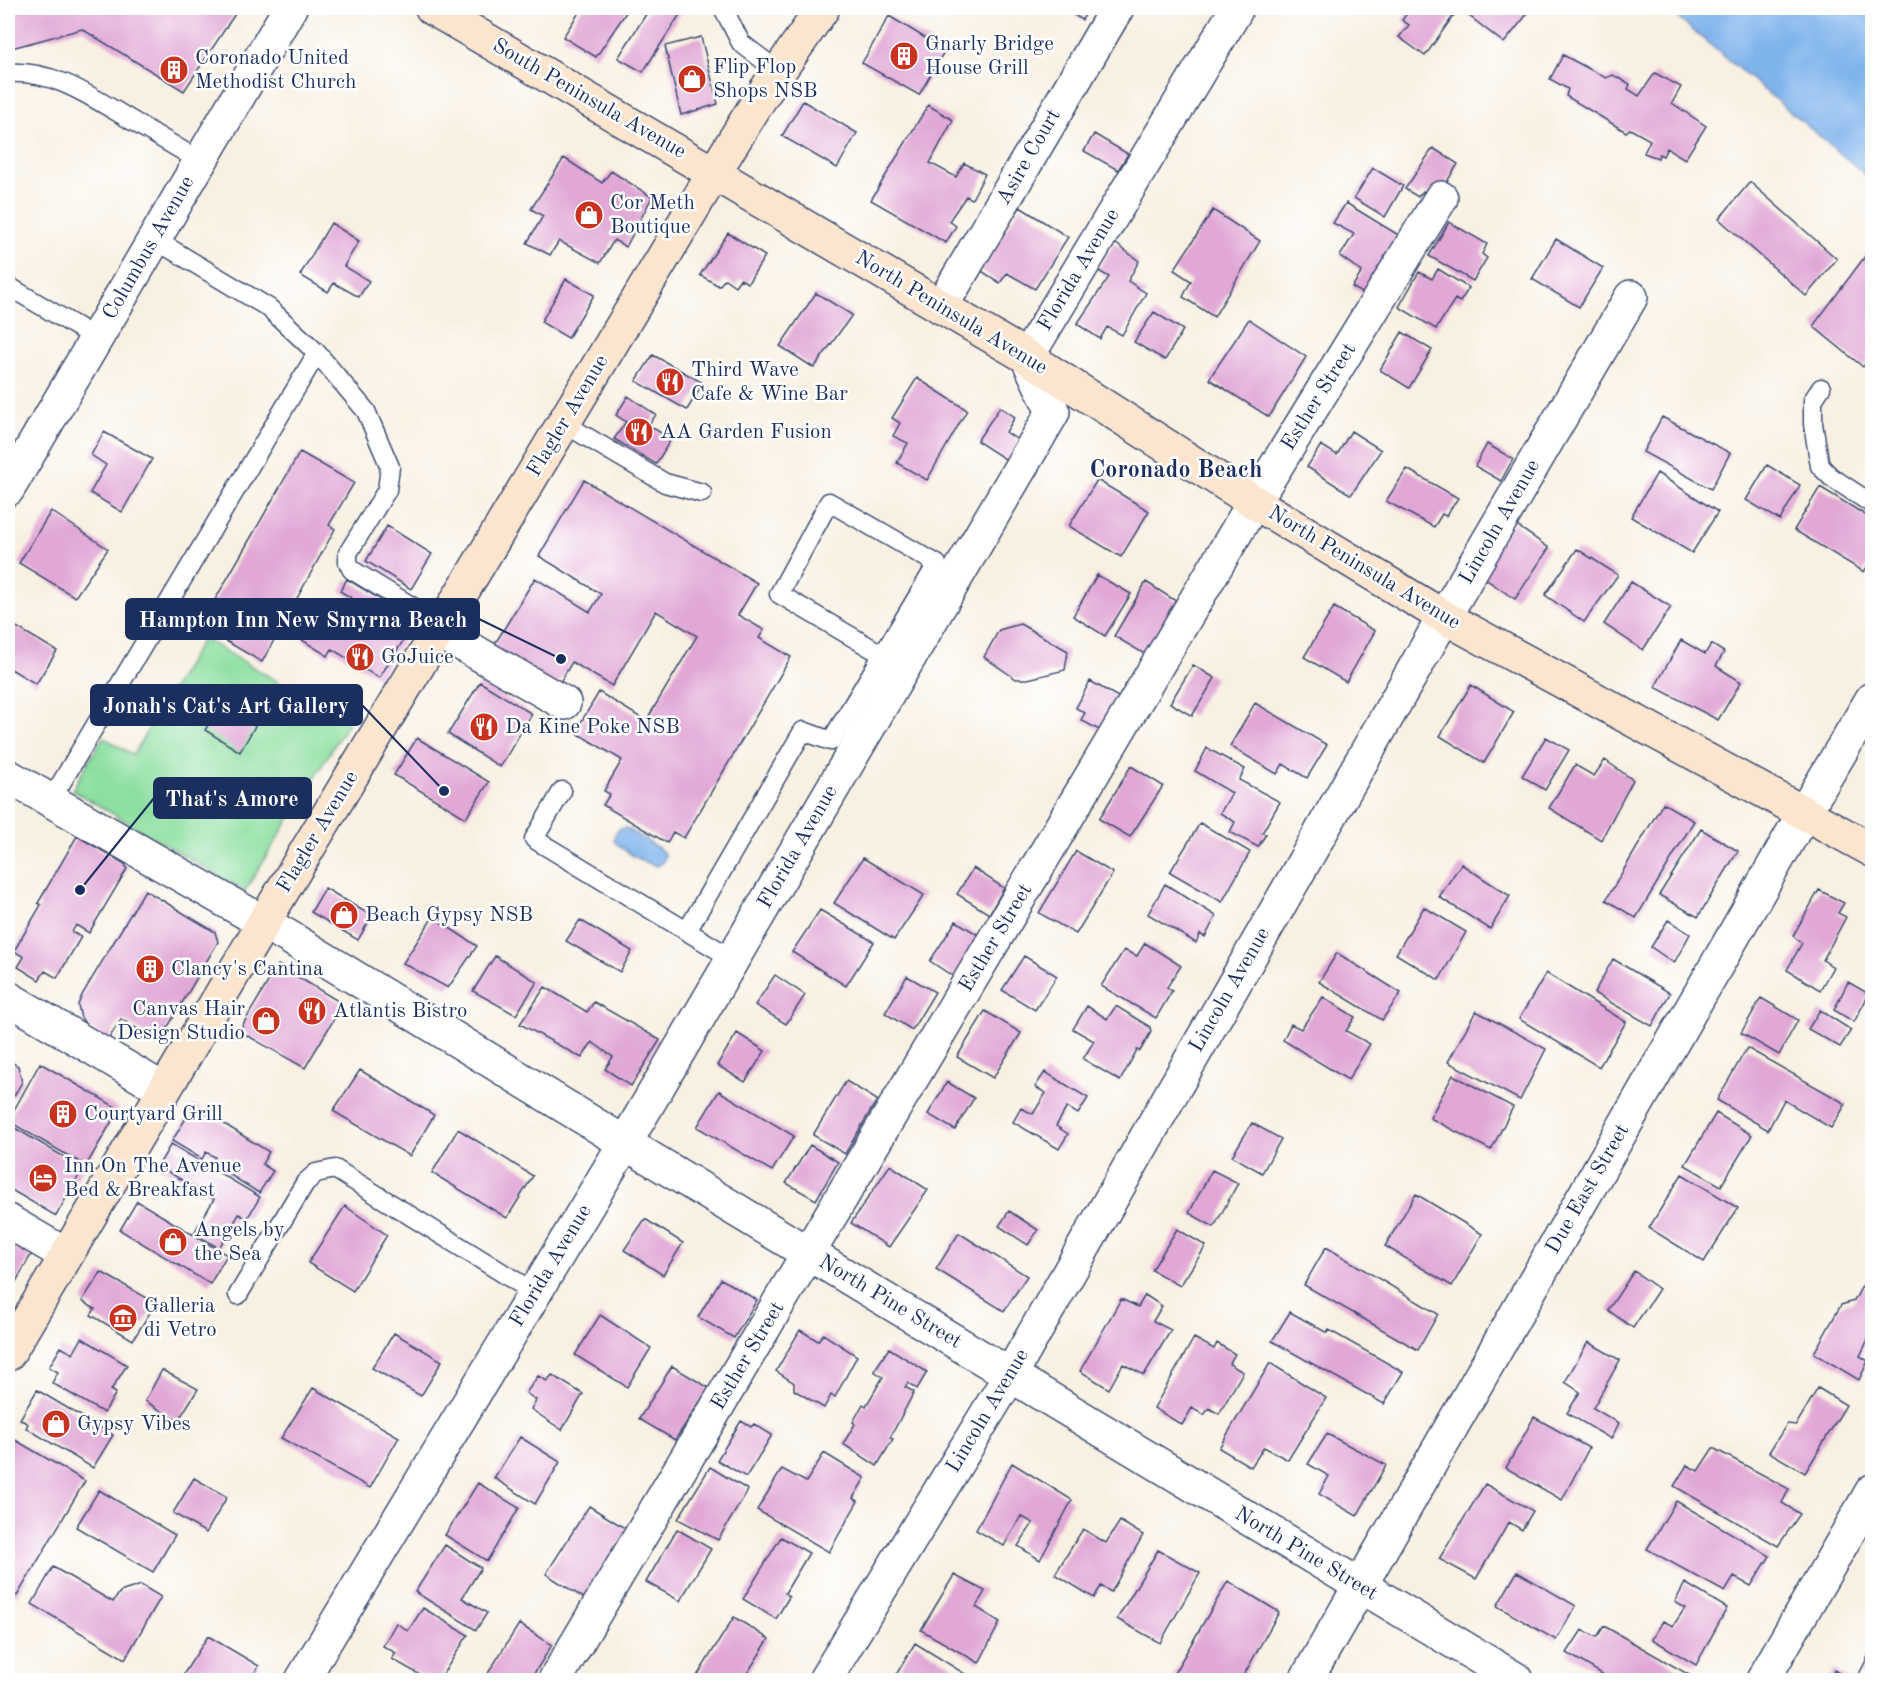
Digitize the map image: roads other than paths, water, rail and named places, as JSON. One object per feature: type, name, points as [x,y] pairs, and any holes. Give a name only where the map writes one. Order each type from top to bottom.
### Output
[{"type":"street","name":"Columbus Avenue","points":[[8,489],[290,8]]},
{"type":"street","name":"South Peninsula Avenue","points":[[432,8],[714,173]]},
{"type":"street","name":"Flagler Avenue","points":[[8,1354],[714,173],[823,8]]},
{"type":"street","name":"Asire Court","points":[[941,307],[1118,8]]},
{"type":"street","name":"Florida Avenue","points":[[302,1680],[625,1143],[1053,412],[1027,357],[1236,10]]},
{"type":"street","name":"North Peninsula Avenue","points":[[714,173],[1027,357],[1254,502],[1444,617],[1872,850]]},
{"type":"street","name":"Esther Street","points":[[555,1680],[1254,502],[1441,198]]},
{"type":"street","name":"Lincoln Avenue","points":[[825,1680],[1011,1374],[1444,617],[1631,297]]},
{"type":"street","points":[[441,627],[564,704]]},
{"type":"street","name":"Due East Street","points":[[1306,1680],[1804,813],[1872,699]]},
{"type":"street","name":"North Pine Street","points":[[9,780],[51,800],[264,923],[1517,1680]]},
{"type":"street","points":[[8,998],[164,1090]]},
{"type":"street","points":[[8,1221],[66,1255]]},
{"type":"street","points":[[1763,1680],[1872,1491]]},
{"type":"lane","points":[[723,8],[741,43],[779,72]]},
{"type":"lane","points":[[8,73],[23,72],[44,75],[76,87],[200,161]]},
{"type":"lane","points":[[154,239],[268,308],[317,352],[366,411],[390,467],[387,490],[348,554],[348,563],[352,570],[426,615],[441,627]]},
{"type":"lane","points":[[8,286],[96,338]]},
{"type":"lane","points":[[51,800],[317,352]]},
{"type":"lane","points":[[1821,388],[1813,400],[1813,424],[1820,466],[1831,477],[1872,504]]},
{"type":"lane","points":[[563,423],[665,483],[702,493]]},
{"type":"lane","points":[[687,932],[803,731],[831,741],[883,655],[937,564],[829,502],[779,594],[883,655]]},
{"type":"lane","points":[[562,791],[534,839],[733,959]]},
{"type":"lane","points":[[238,1295],[305,1183],[316,1173],[335,1169],[535,1293]]},
{"type":"water","points":[[1666,8],[1872,8],[1872,180]]},
{"type":"water","points":[[626,828],[660,849],[665,855],[664,860],[658,866],[635,856],[614,841],[619,829]]},
{"type":"place","name":"Gnarly Bridge House Grill","points":[[904,56]]},
{"type":"place","name":"Coronado United Methodist Church","points":[[174,70]]},
{"type":"place","name":"Flip Flop Shops NSB","points":[[692,79]]},
{"type":"place","name":"Cor Meth Boutique","points":[[589,215]]},
{"type":"place","name":"Third Wave Cafe & Wine Bar","points":[[670,382]]},
{"type":"place","name":"AA Garden Fusion","points":[[639,432]]},
{"type":"place","name":"GoJuice","points":[[360,657]]},
{"type":"place","name":"Hampton Inn New Smyrna Beach","points":[[561,659]]},
{"type":"place","name":"Da Kine Poke NSB","points":[[484,727]]},
{"type":"place","name":"Jonah's Cat's Art Gallery","points":[[444,791]]},
{"type":"place","name":"That's Amore","points":[[80,890]]},
{"type":"place","name":"Beach Gypsy NSB","points":[[344,915]]},
{"type":"place","name":"Clancy's Cantina","points":[[150,969]]},
{"type":"place","name":"Atlantis Bistro","points":[[312,1011]]},
{"type":"place","name":"Canvas Hair Design Studio","points":[[266,1021]]},
{"type":"place","name":"Courtyard Grill","points":[[63,1114]]},
{"type":"place","name":"Inn On The Avenue Bed & Breakfast","points":[[43,1178]]},
{"type":"place","name":"Angels by the Sea","points":[[173,1242]]},
{"type":"place","name":"Galleria di Vetro","points":[[123,1318]]},
{"type":"place","name":"Gypsy Vibes","points":[[56,1424]]},
{"type":"district","name":"Coronado Beach","points":[[1176,471]]}]
